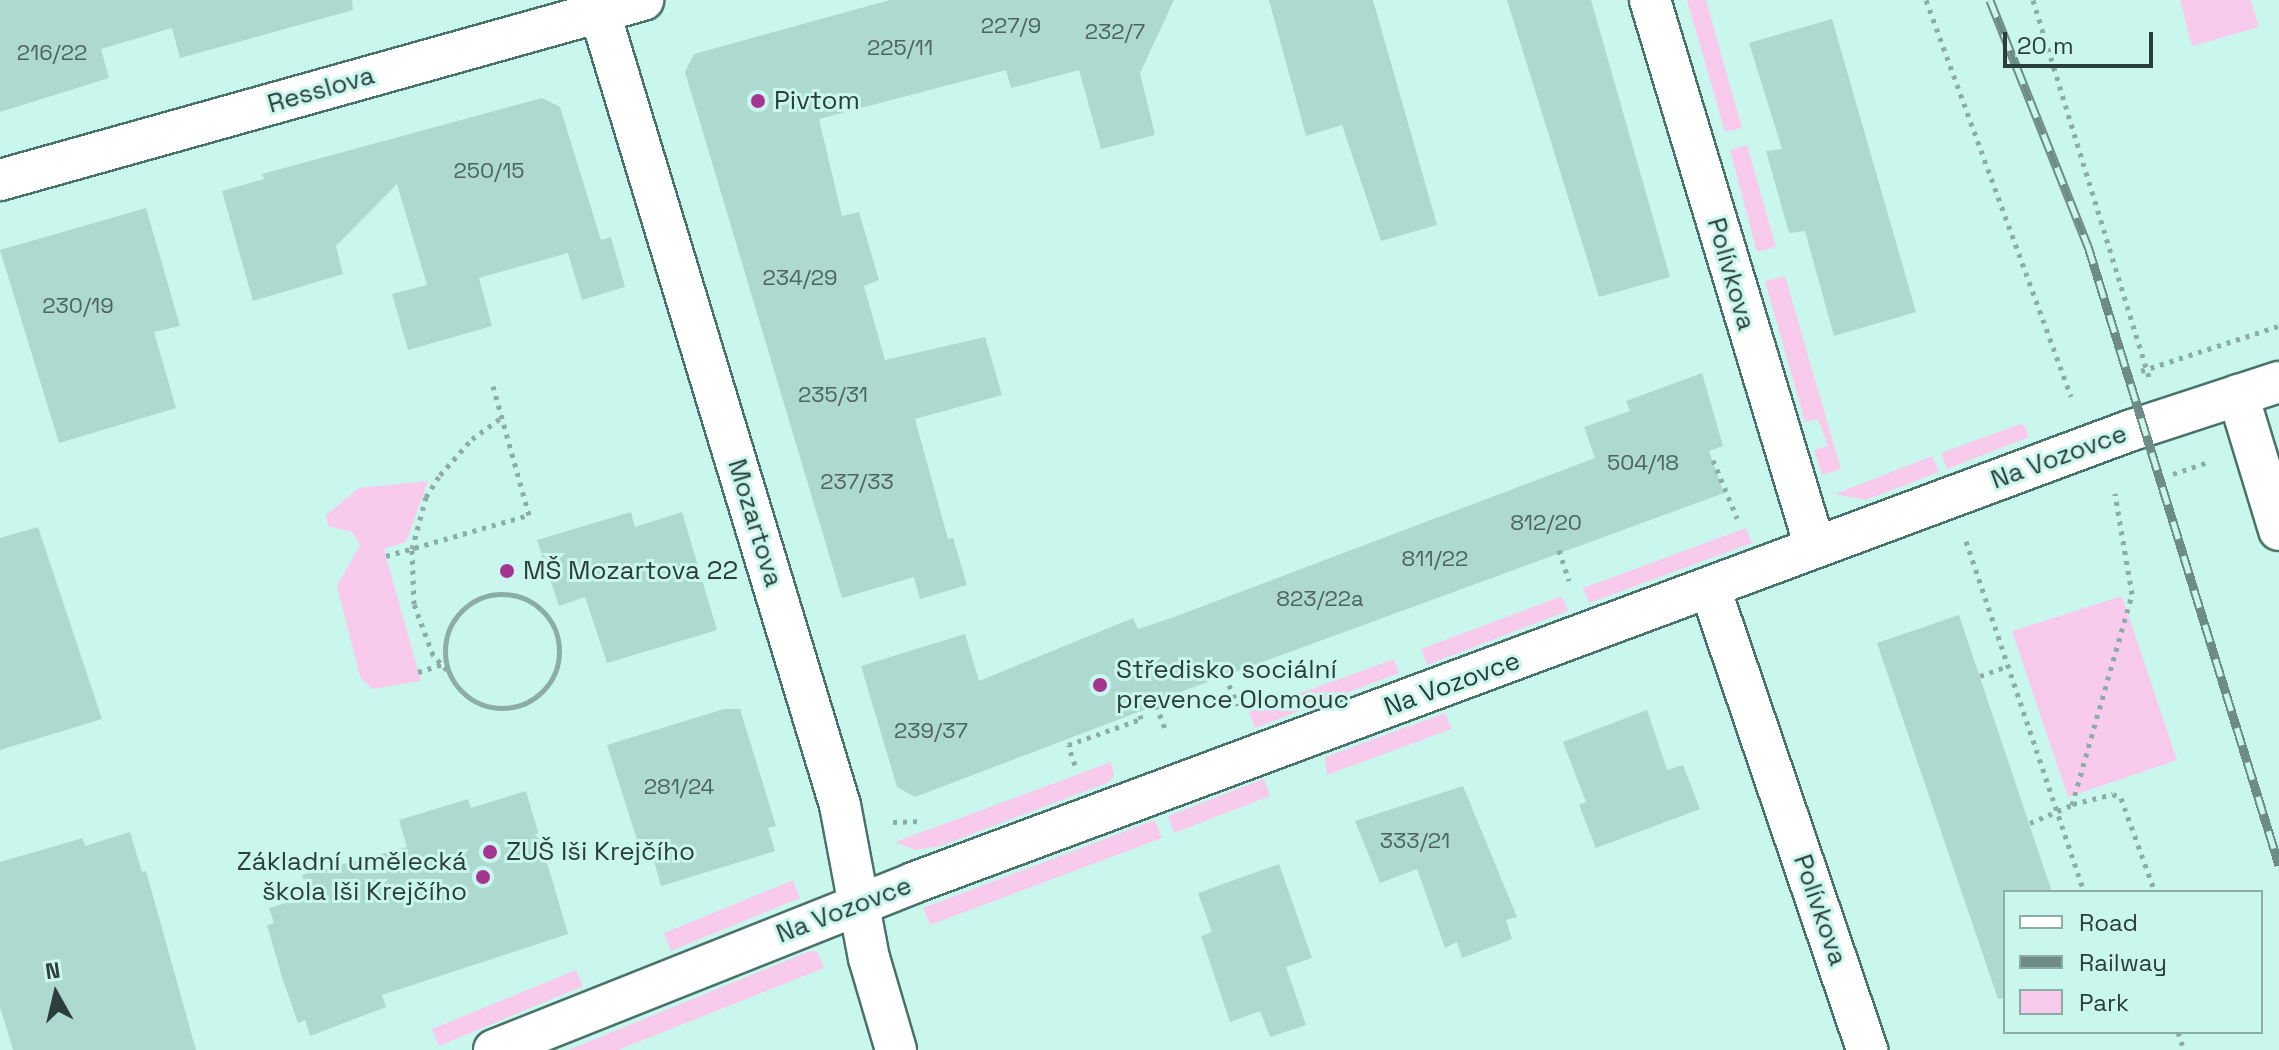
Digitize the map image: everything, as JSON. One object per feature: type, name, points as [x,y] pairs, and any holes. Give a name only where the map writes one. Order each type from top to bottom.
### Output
[{"type":"street","name":"Resslova","points":[[0,180],[598,6],[643,0]]},
{"type":"street","name":"Polívkova","points":[[1650,0],[1815,547]]},
{"type":"street","name":"Mozartova","points":[[598,6],[840,805],[880,996],[896,1050]]},
{"type":"street","name":"Na Vozovce","points":[[494,1050],[913,883],[1696,594],[1815,547],[2279,382]]},
{"type":"street","points":[[2238,395],[2279,530]]},
{"type":"street","name":"Polívkova","points":[[1696,594],[1867,1050]]},
{"type":"path","points":[[1926,0],[2071,396]]},
{"type":"path","points":[[2033,0],[2144,371],[2163,421]]},
{"type":"path","points":[[2144,371],[2279,326]]},
{"type":"path","points":[[386,556],[529,515],[493,386]]},
{"type":"path","points":[[449,672],[444,645],[450,626],[478,598],[498,594],[527,600],[549,619],[558,637],[553,677],[525,703],[485,706],[468,697],[442,664],[414,604],[412,549],[426,497],[440,475],[472,439],[501,418]]},
{"type":"path","points":[[2173,474],[2223,455]]},
{"type":"path","points":[[1713,460],[1737,518]]},
{"type":"path","points":[[2072,804],[2132,594],[2115,493]]},
{"type":"path","points":[[1966,541],[2083,890]]},
{"type":"path","points":[[1559,550],[1569,580]]},
{"type":"path","points":[[418,672],[442,664]]},
{"type":"path","points":[[1980,676],[2008,666]]},
{"type":"path","points":[[1225,676],[1238,705]]},
{"type":"path","points":[[1156,705],[1166,731]]},
{"type":"path","points":[[1075,765],[1068,745],[1141,719],[1139,711]]},
{"type":"path","points":[[2030,823],[2072,804],[2113,794],[2121,798],[2154,890]]},
{"type":"path","points":[[893,822],[923,821]]},
{"type":"green space","points":[[1687,0],[1706,0],[1742,128],[1725,132]]},
{"type":"green space","points":[[2180,0],[2251,0],[2259,27],[2192,46]]},
{"type":"green space","points":[[1747,145],[1776,247],[1757,252],[1730,150]]},
{"type":"green space","points":[[1785,276],[1841,469],[1822,475],[1814,450],[1828,446],[1818,419],[1805,422],[1765,281]]},
{"type":"green space","points":[[2023,423],[2029,437],[1947,469],[1941,453]]},
{"type":"green space","points":[[1932,456],[1939,472],[1866,500],[1835,494]]},
{"type":"green space","points":[[428,481],[406,542],[384,549],[421,681],[372,689],[360,677],[337,586],[360,545],[352,532],[328,526],[326,515],[359,488]]},
{"type":"green space","points":[[1746,528],[1752,543],[1589,603],[1583,588]]},
{"type":"green space","points":[[1562,596],[1568,611],[1427,665],[1421,649]]},
{"type":"green space","points":[[2122,596],[2177,760],[2068,797],[2012,631]]},
{"type":"green space","points":[[1394,659],[1399,673],[1255,728],[1249,712]]},
{"type":"green space","points":[[1445,713],[1452,729],[1327,775],[1325,757]]},
{"type":"green space","points":[[1111,762],[1114,776],[1107,783],[940,846],[915,850],[895,842]]},
{"type":"green space","points":[[1264,779],[1270,796],[1174,833],[1168,816]]},
{"type":"green space","points":[[1155,820],[1162,838],[930,925],[923,908]]},
{"type":"green space","points":[[793,880],[800,898],[671,951],[664,933]]},
{"type":"green space","points":[[810,951],[817,951],[824,968],[618,1050],[568,1050]]},
{"type":"green space","points":[[576,970],[583,986],[439,1046],[432,1029]]},
{"type":"building","points":[[0,0],[352,0],[353,10],[180,58],[172,28],[101,49],[109,78],[0,112]]},
{"type":"building","points":[[890,0],[1174,0],[1140,73],[1155,135],[1101,149],[1079,70],[1011,88],[1006,70],[819,119],[842,216],[859,212],[879,280],[864,286],[885,360],[985,337],[1002,395],[915,419],[948,539],[953,538],[967,585],[920,599],[914,577],[842,598],[685,72],[694,54]]},
{"type":"building","points":[[1269,0],[1373,0],[1437,225],[1381,241],[1342,125],[1306,136]]},
{"type":"building","points":[[1507,0],[1591,0],[1670,277],[1599,297]]},
{"type":"building","points":[[1832,19],[1916,312],[1834,336],[1805,231],[1789,233],[1766,151],[1782,149],[1749,43]]},
{"type":"building","points":[[542,98],[560,107],[601,240],[611,237],[625,287],[582,300],[568,253],[479,278],[492,326],[408,350],[392,294],[427,285],[397,184],[336,246],[343,274],[253,301],[222,191],[264,179],[262,174]]},
{"type":"building","points":[[146,208],[180,326],[154,332],[176,408],[59,443],[0,250]]},
{"type":"building","points":[[1702,373],[1723,446],[1709,451],[1724,493],[1164,698],[1165,702],[915,797],[897,787],[861,666],[965,634],[979,681],[1133,618],[1138,629],[1174,617],[1595,458],[1584,427],[1630,411],[1626,401]]},
{"type":"building","points":[[631,512],[635,527],[682,512],[717,630],[607,663],[585,597],[559,606],[537,540]]},
{"type":"building","points":[[38,527],[102,719],[0,750],[0,538]]},
{"type":"building","points":[[1959,615],[2051,890],[2003,890],[2003,998],[1998,999],[1877,643]]},
{"type":"building","points":[[724,709],[740,709],[776,826],[768,828],[775,851],[661,886],[648,840],[638,843],[607,745]]},
{"type":"building","points":[[1647,710],[1667,770],[1683,765],[1700,809],[1596,848],[1579,805],[1586,802],[1563,742]]},
{"type":"building","points":[[1463,786],[1517,917],[1506,920],[1512,939],[1462,958],[1457,942],[1445,948],[1417,869],[1380,883],[1355,821]]},
{"type":"building","points":[[526,791],[568,934],[382,995],[386,1007],[310,1036],[305,1020],[298,1023],[282,977],[267,925],[274,923],[269,908],[309,896],[302,875],[407,847],[399,820],[468,799],[471,808]]},
{"type":"building","points":[[130,832],[142,872],[146,871],[196,1050],[13,1050],[0,1007],[0,862],[83,838],[85,846]]},
{"type":"building","points":[[1279,864],[1312,958],[1286,967],[1306,1025],[1270,1037],[1260,1011],[1230,1022],[1201,936],[1212,932],[1198,893]]},
{"type":"railway","points":[[1990,0],[2088,246],[2279,865]]},
{"type":"place","name":"Pivtom","points":[[758,101]]},
{"type":"place","name":"MŠ Mozartova 22","points":[[507,571]]},
{"type":"place","name":"Středisko sociální prevence Olomouc","points":[[1100,685]]},
{"type":"place","name":"ZUŠ Iši Krejčího","points":[[490,852]]},
{"type":"place","name":"Základní umělecká škola Iši Krejčího","points":[[483,877]]}]
